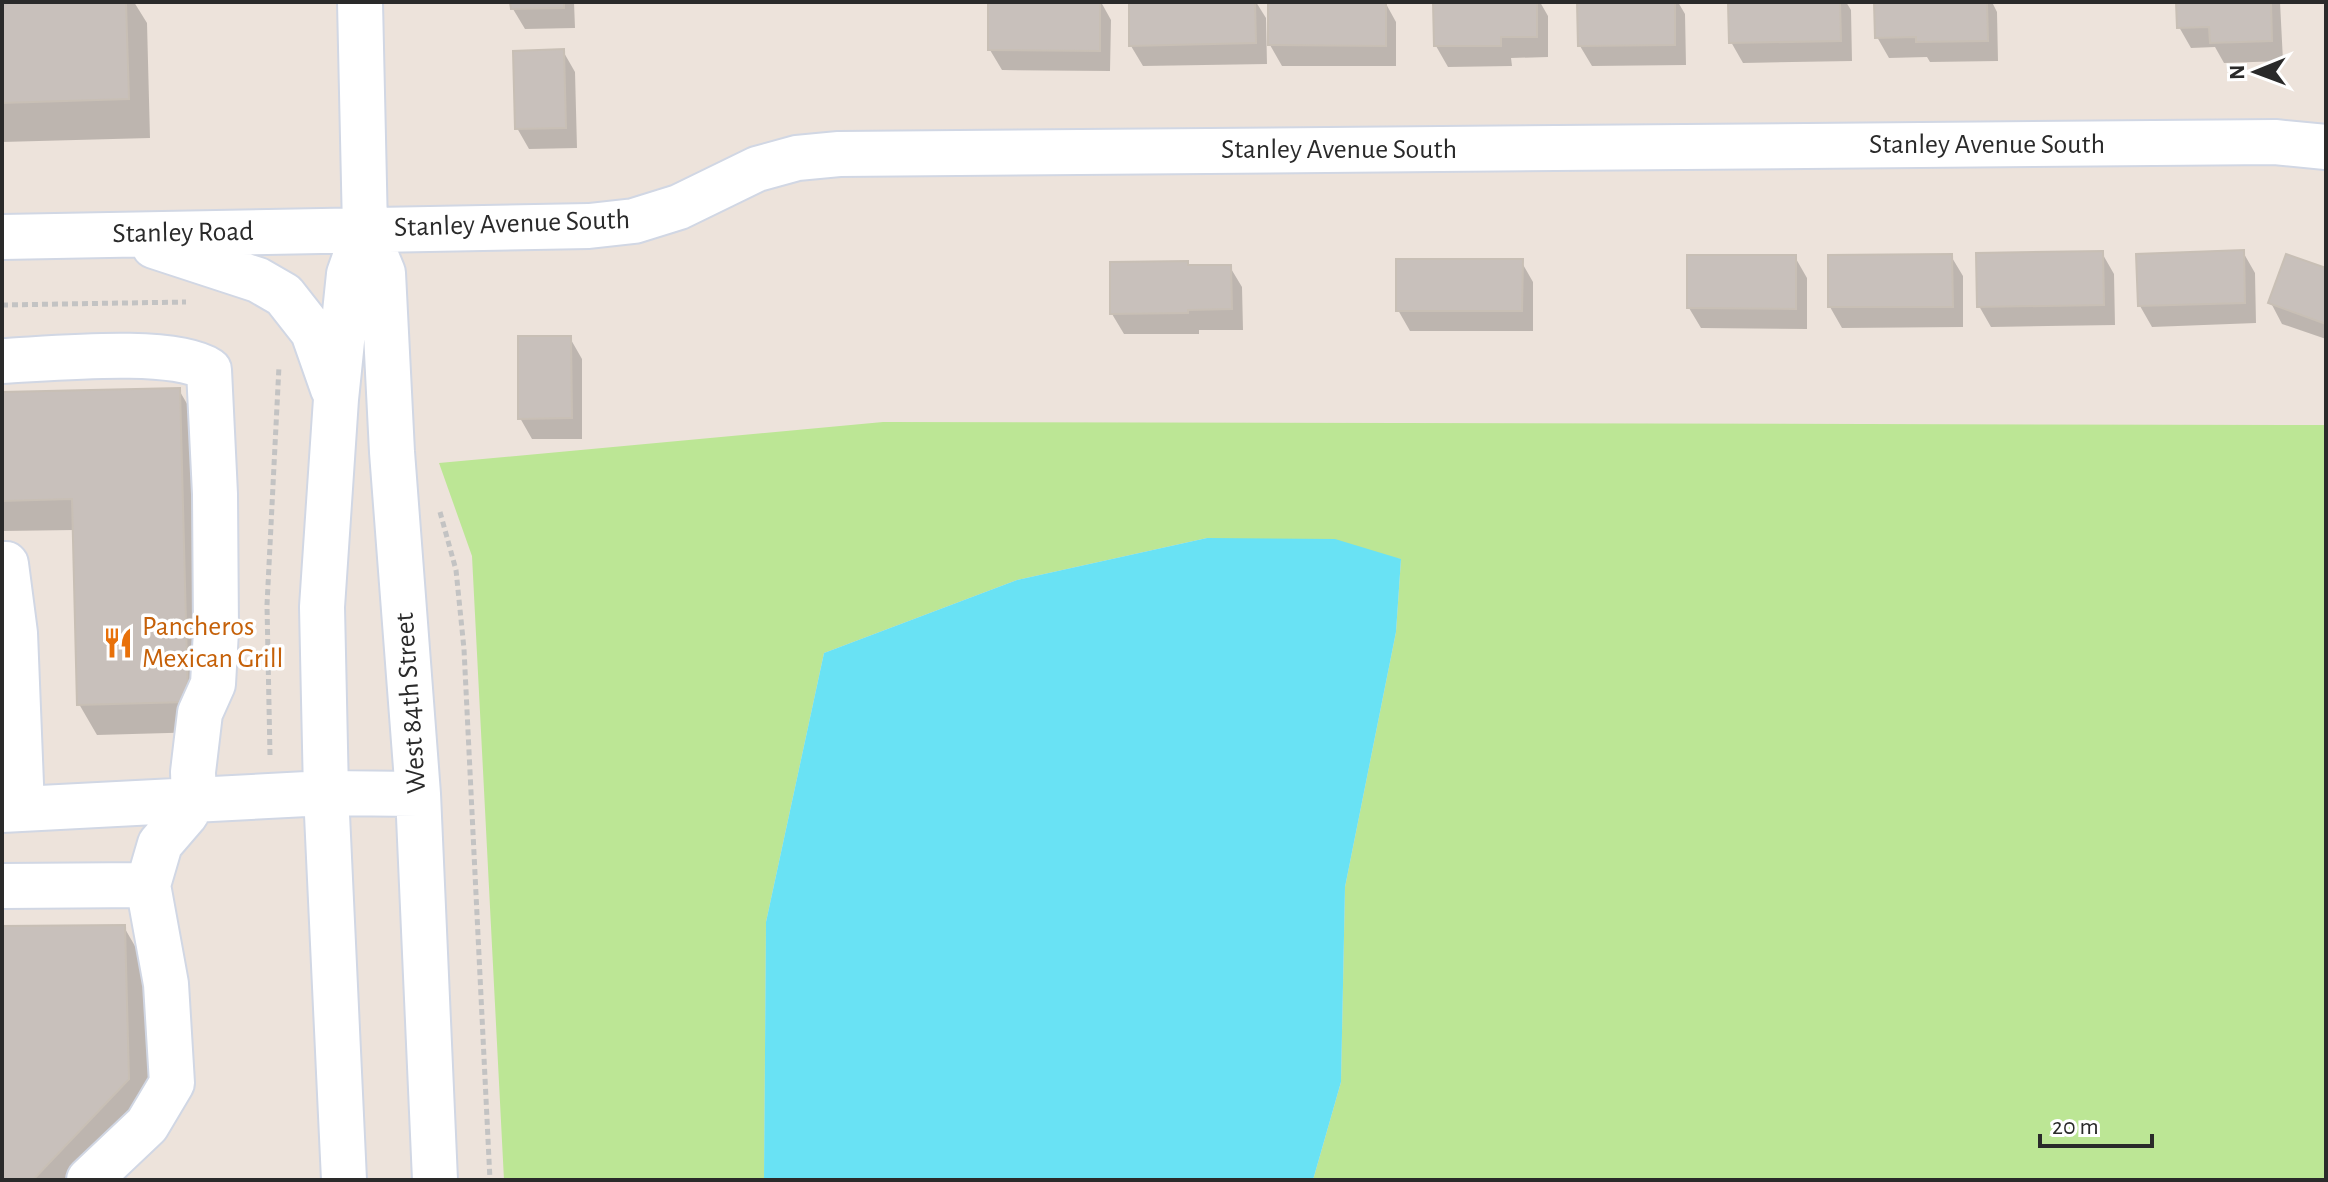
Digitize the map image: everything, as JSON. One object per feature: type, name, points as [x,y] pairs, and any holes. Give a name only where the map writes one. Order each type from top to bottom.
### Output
[{"type":"street","name":"West 84th Street","points":[[344,1180],[326,793],[322,607],[336,399],[349,274],[365,229],[360,2]]},
{"type":"street","name":"Stanley Avenue South","points":[[365,229],[589,226],[634,221],[679,207],[757,169],[797,158],[839,154],[2259,142],[2326,147]]},
{"type":"street","name":"West 84th Street","points":[[365,229],[383,273],[392,452],[418,794],[435,1180]]},
{"type":"street","name":"Stanley Road","points":[[2,237],[365,229]]},
{"type":"street","points":[[120,235],[258,280],[284,295],[313,332],[336,399]]},
{"type":"street","points":[[2,361],[164,356],[197,362],[209,370],[215,494],[216,631],[213,684],[200,713],[193,772],[194,801],[160,844],[148,885],[166,984],[172,1083],[147,1125],[89,1180]]},
{"type":"street","points":[[2,564],[6,564],[15,633],[12,809],[326,793],[418,794]]},
{"type":"street","points":[[2,886],[148,885]]},
{"type":"path","points":[[438,502],[456,570],[464,649],[490,1180]]},
{"type":"green space","points":[[883,422],[2326,425],[2326,1180],[1313,1180],[1341,1082],[1345,887],[1396,632],[1401,559],[1207,538],[1017,580],[824,653],[766,922],[764,1180],[504,1180],[472,556],[439,463]]},
{"type":"water","points":[[1207,538],[1335,539],[1401,559],[1396,632],[1345,887],[1341,1082],[1313,1180],[764,1180],[766,922],[824,653],[1017,580]]},
{"type":"building","points":[[2,2],[126,2],[129,99],[2,103]]},
{"type":"building","points":[[510,2],[564,2],[564,8],[511,9]]},
{"type":"building","points":[[988,2],[1100,2],[1100,51],[988,50]]},
{"type":"building","points":[[1129,2],[1255,2],[1256,43],[1129,46]]},
{"type":"building","points":[[1268,2],[1386,2],[1386,46],[1268,45]]},
{"type":"building","points":[[1433,2],[1537,2],[1537,37],[1501,37],[1501,46],[1434,46]]},
{"type":"building","points":[[1577,2],[1675,2],[1675,45],[1578,46]]},
{"type":"building","points":[[1728,2],[1840,2],[1841,41],[1729,43]]},
{"type":"building","points":[[1874,2],[1987,2],[1988,41],[1916,42],[1916,37],[1875,38]]},
{"type":"building","points":[[2176,2],[2271,2],[2272,41],[2210,43],[2209,27],[2177,28]]},
{"type":"building","points":[[564,49],[566,128],[515,129],[513,51]]},
{"type":"building","points":[[2244,250],[2245,303],[2138,306],[2136,254]]},
{"type":"building","points":[[2103,251],[2104,305],[1977,307],[1976,253]]},
{"type":"building","points":[[1952,254],[1953,307],[1828,307],[1828,255]]},
{"type":"building","points":[[2286,254],[2326,268],[2326,324],[2268,303]]},
{"type":"building","points":[[1687,255],[1796,255],[1796,309],[1687,308]]},
{"type":"building","points":[[1396,259],[1523,259],[1522,311],[1396,311]]},
{"type":"building","points":[[1188,261],[1188,265],[1231,265],[1232,309],[1110,314],[1110,262]]},
{"type":"building","points":[[518,336],[571,336],[572,418],[518,419]]},
{"type":"building","points":[[180,388],[188,702],[77,705],[72,499],[2,501],[2,392]]},
{"type":"building","points":[[125,925],[129,1079],[33,1180],[2,1180],[2,926]]},
{"type":"place","name":"Pancheros Mexican Grill","points":[[118,643]]}]
